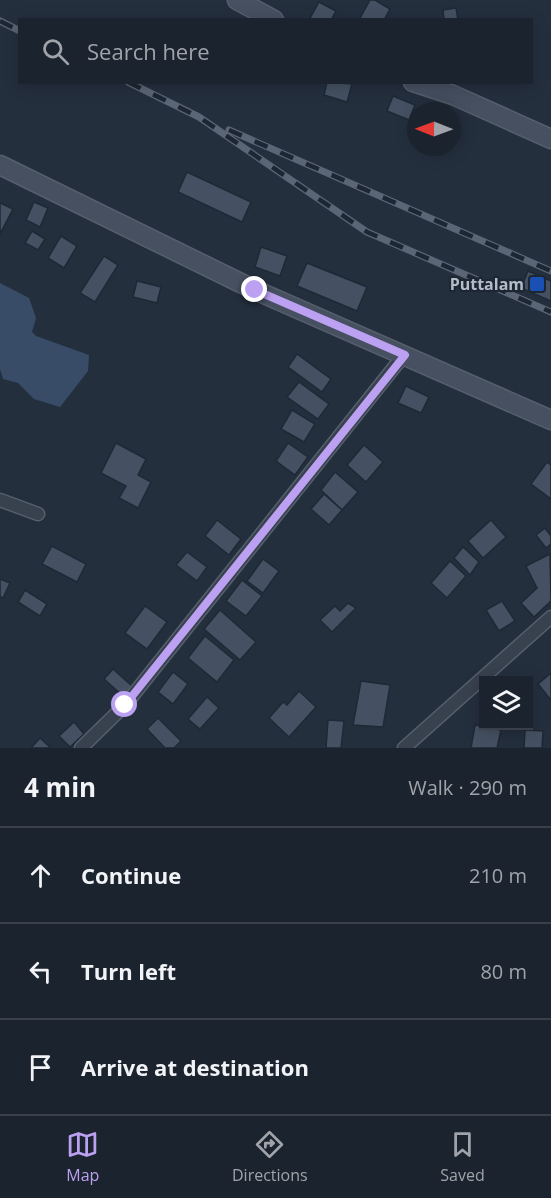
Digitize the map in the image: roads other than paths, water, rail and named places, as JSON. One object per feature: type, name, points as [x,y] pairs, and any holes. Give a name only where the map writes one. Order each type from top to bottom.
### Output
[{"type":"street","points":[[237,0],[270,18]]},
{"type":"street","points":[[419,84],[453,95],[551,139]]},
{"type":"street","points":[[0,165],[255,290],[551,420]]},
{"type":"street","points":[[81,748],[125,705],[405,355]]},
{"type":"street","points":[[0,500],[38,514]]},
{"type":"street","points":[[404,748],[551,617]]},
{"type":"water","points":[[0,283],[29,298],[36,318],[32,332],[36,336],[89,355],[88,371],[60,407],[34,399],[18,383],[3,379],[0,369]]},
{"type":"railway","points":[[0,21],[18,30]]},
{"type":"railway","points":[[132,84],[199,117],[367,232],[551,312]]},
{"type":"railway","points":[[229,130],[551,271]]},
{"type":"place","name":"Puttalam","points":[[537,284]]}]
